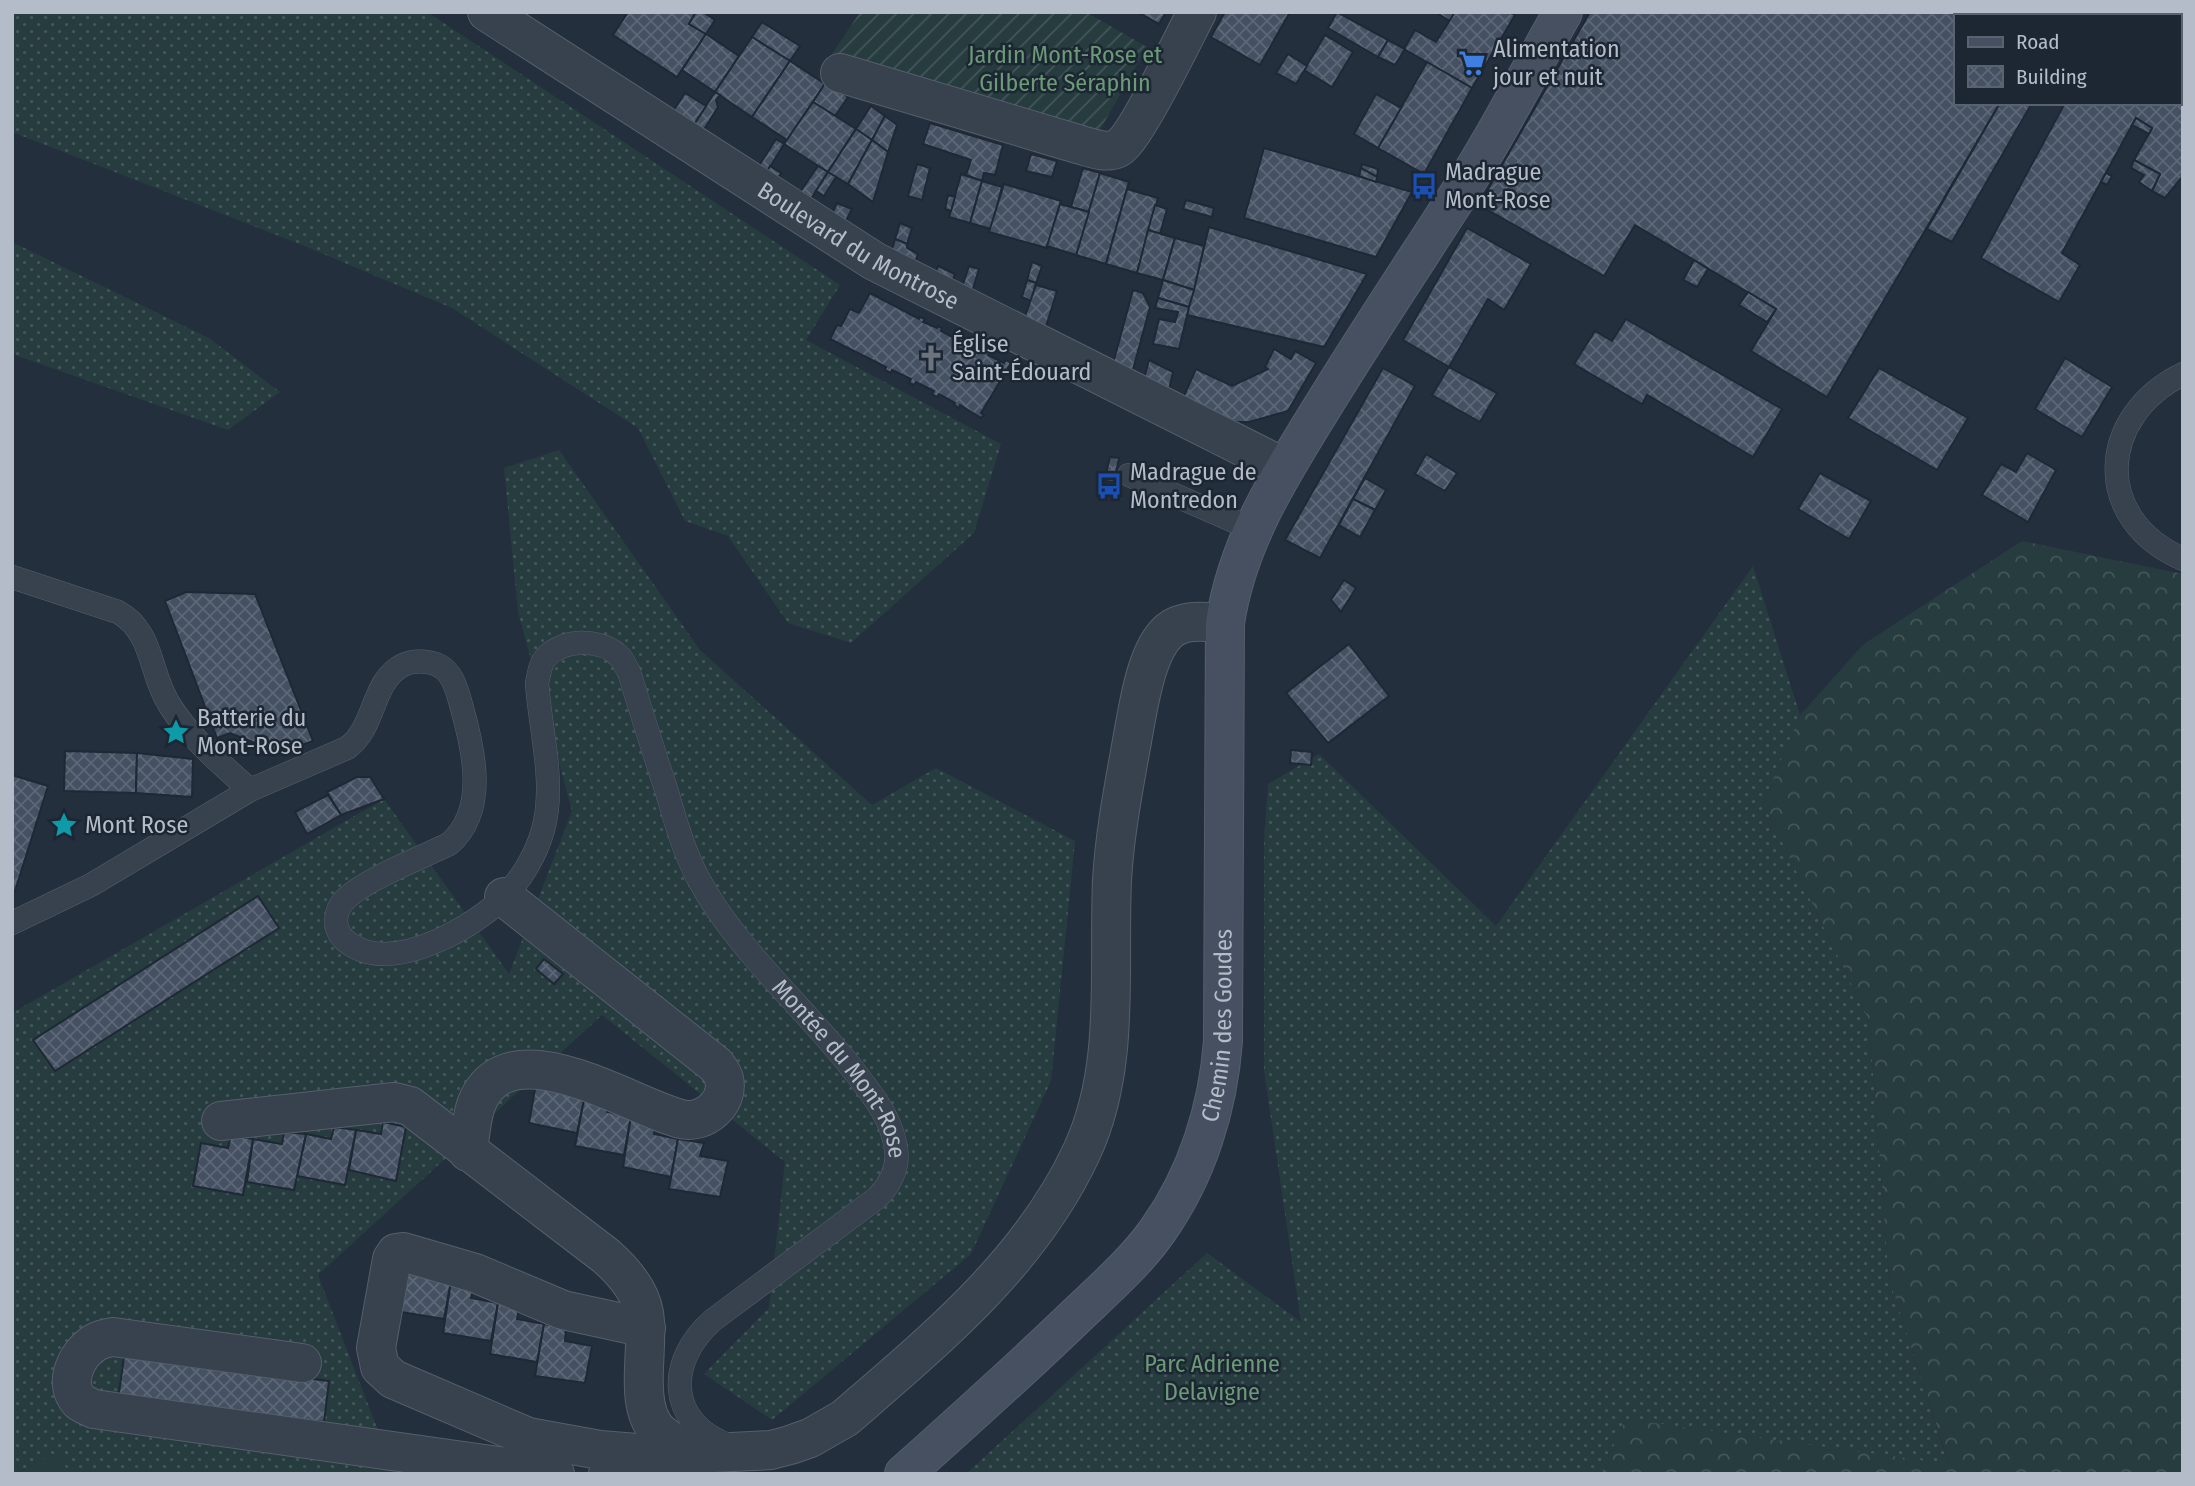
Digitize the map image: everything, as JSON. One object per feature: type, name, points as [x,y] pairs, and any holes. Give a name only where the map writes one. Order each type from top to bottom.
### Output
[{"type":"street","name":"Boulevard du Montrose","points":[[487,12],[874,261],[1285,468]]},
{"type":"street","points":[[840,73],[1081,145],[1112,150],[1123,145],[1139,121],[1197,12]]},
{"type":"street","name":"Chemin des Goudes","points":[[904,1474],[1111,1283],[1157,1232],[1199,1156],[1221,1070],[1223,1041],[1225,623],[1236,571],[1252,529],[1285,468],[1395,290],[1454,202],[1563,12]]},
{"type":"street","name":"Montée du Mont-Rose","points":[[754,1451],[790,1445],[810,1438],[845,1418],[972,1306],[1023,1247],[1065,1182],[1086,1142],[1102,1090],[1110,1012],[1112,879],[1118,816],[1139,705],[1150,665],[1156,648],[1164,637],[1181,624],[1225,623]]},
{"type":"street","points":[[468,1152],[471,1122],[477,1104],[488,1086],[500,1076],[511,1072],[524,1070],[570,1076],[605,1087],[683,1120],[702,1118],[718,1104],[723,1095],[725,1081],[716,1065],[504,897]]},
{"type":"street","points":[[221,1121],[394,1102],[410,1107],[618,1267],[629,1280],[641,1303],[646,1328],[645,1387],[652,1422],[661,1434],[693,1454]]},
{"type":"street","points":[[646,1328],[563,1310],[475,1273],[403,1252],[396,1253],[392,1259],[376,1348],[380,1367],[393,1378],[528,1437],[628,1454],[754,1451]]},
{"type":"street","points":[[302,1363],[113,1337],[98,1340],[85,1351],[75,1365],[72,1385],[79,1401],[94,1409],[555,1474]]},
{"type":"street","points":[[608,1474],[693,1454]]},
{"type":"lane","points":[[2183,374],[2164,383],[2134,415],[2122,436],[2117,475],[2118,490],[2135,526],[2164,551],[2183,559]]},
{"type":"lane","points":[[1129,475],[1252,529]]},
{"type":"lane","points":[[12,577],[118,612],[128,618],[143,635],[168,704],[215,759],[250,790]]},
{"type":"lane","name":"Montée du Mont-Rose","points":[[12,923],[91,885],[250,790],[347,748],[356,742],[365,729],[382,685],[404,665],[416,662],[434,663],[443,667],[453,681],[470,733],[475,779],[471,811],[459,836],[449,844],[351,894],[341,904],[336,925],[344,940],[364,951],[409,951],[430,944],[471,923],[504,897],[527,866],[542,833],[547,813],[548,791],[537,683],[546,658],[571,643],[585,642],[612,651],[621,658],[629,672],[683,844],[698,877],[718,911],[834,1045],[865,1085],[890,1125],[897,1152],[893,1175],[878,1197],[713,1320],[695,1338],[683,1358],[680,1390],[685,1410],[692,1422],[714,1440],[754,1451]]},
{"type":"green space","points":[[12,12],[427,12],[840,285],[806,340],[1001,444],[974,533],[851,643],[788,623],[728,536],[685,521],[638,428],[452,308],[302,245],[12,132]]},
{"type":"green space","name":"Jardin Mont-Rose et Gilberte Séraphin","points":[[860,12],[1086,12],[1147,47],[1096,137],[832,54]]},
{"type":"green space","points":[[12,242],[209,338],[280,392],[228,430],[12,354]]},
{"type":"green space","points":[[559,450],[700,650],[872,805],[936,768],[1075,841],[1051,1081],[971,1254],[772,1420],[704,1374],[769,1308],[785,1162],[602,1015],[318,1275],[395,1474],[12,1474],[12,1013],[384,799],[509,974],[572,811],[518,612],[504,468]]},
{"type":"green space","points":[[2022,541],[2183,574],[2183,1474],[1601,1474],[1626,1419],[1949,1464],[1889,1278],[1869,1020],[1763,803],[1800,715],[1864,644]]},
{"type":"green space","name":"Parc Adrienne Delavigne","points":[[1753,566],[1800,715],[1763,803],[1869,1020],[1889,1278],[1949,1465],[1626,1419],[1601,1474],[966,1474],[1207,1253],[1301,1322],[1264,1071],[1264,842],[1268,784],[1319,754],[1496,926]]},
{"type":"green space","points":[[58,1452],[69,1474],[15,1474]]},
{"type":"building","points":[[628,12],[696,12],[689,24],[706,34],[677,77],[613,35]]},
{"type":"building","points":[[696,12],[703,12],[715,20],[706,34],[689,24]]},
{"type":"building","points":[[1137,12],[1166,12],[1159,24]]},
{"type":"building","points":[[1225,12],[1290,12],[1260,65],[1211,37]]},
{"type":"building","points":[[1337,12],[1388,40],[1378,57],[1328,28]]},
{"type":"building","points":[[1435,12],[1455,12],[1455,13],[1450,21]]},
{"type":"building","points":[[1455,12],[1509,12],[1515,15],[1472,88],[1404,49],[1415,30],[1436,42]]},
{"type":"building","points":[[1590,12],[2053,12],[1954,14],[1954,105],[1999,105],[1827,397],[1751,351],[1776,309],[1635,225],[1604,276],[1479,205]]},
{"type":"building","points":[[762,22],[800,46],[790,61],[752,37]]},
{"type":"building","points":[[706,34],[739,56],[715,92],[682,70]]},
{"type":"building","points":[[1325,35],[1353,52],[1332,87],[1304,70]]},
{"type":"building","points":[[752,37],[790,61],[752,117],[715,92]]},
{"type":"building","points":[[1388,40],[1405,49],[1395,65],[1378,57]]},
{"type":"building","points":[[1288,54],[1307,66],[1296,84],[1276,73]]},
{"type":"building","points":[[790,61],[825,84],[787,140],[752,117]]},
{"type":"building","points":[[1427,62],[1472,88],[1424,174],[1378,148]]},
{"type":"building","points":[[826,82],[848,97],[835,116],[813,102]]},
{"type":"building","points":[[715,92],[720,95],[716,100],[718,107],[700,136],[691,129]]},
{"type":"building","points":[[685,93],[706,106],[691,129],[670,116]]},
{"type":"building","points":[[1376,94],[1401,108],[1378,148],[1354,134]]},
{"type":"building","points":[[2181,94],[2183,95],[2183,176],[2165,198],[2152,191],[2160,174],[2134,160],[2152,128],[2136,118],[2062,253],[2080,265],[2059,302],[1981,258],[2064,105],[2181,105]]},
{"type":"building","points":[[813,102],[856,129],[828,172],[784,144]]},
{"type":"building","points":[[1999,105],[2031,105],[1952,242],[1927,229]]},
{"type":"building","points":[[871,106],[885,116],[872,140],[856,129]]},
{"type":"building","points":[[885,116],[897,125],[888,152],[872,140]]},
{"type":"building","points":[[2136,118],[2152,128],[2149,134],[2132,125]]},
{"type":"building","points":[[930,123],[1003,145],[995,175],[984,173],[982,181],[966,175],[971,160],[923,144]]},
{"type":"building","points":[[856,129],[872,140],[848,184],[828,172]]},
{"type":"building","points":[[776,139],[784,144],[764,177],[755,172]]},
{"type":"building","points":[[872,140],[888,152],[873,202],[848,184]]},
{"type":"building","points":[[1264,148],[1412,192],[1376,257],[1244,218]]},
{"type":"building","points":[[1031,154],[1057,161],[1052,177],[1026,171]]},
{"type":"building","points":[[2134,160],[2160,174],[2152,191],[2139,182],[2144,175],[2131,168]]},
{"type":"building","points":[[917,164],[930,168],[922,200],[908,196]]},
{"type":"building","points":[[1362,164],[1378,169],[1377,177],[1361,168]]},
{"type":"building","points":[[770,166],[781,173],[774,184],[764,177]]},
{"type":"building","points":[[818,166],[828,172],[807,205],[796,198]]},
{"type":"building","points":[[1083,168],[1100,173],[1089,212],[1071,207]]},
{"type":"building","points":[[1361,168],[1377,177],[1376,182],[1359,176]]},
{"type":"building","points":[[828,172],[836,177],[824,196],[816,191]]},
{"type":"building","points":[[1100,173],[1129,182],[1106,264],[1076,255]]},
{"type":"building","points":[[2106,173],[2112,176],[2107,185],[2101,182]]},
{"type":"building","points":[[961,174],[982,181],[970,223],[949,217]]},
{"type":"building","points":[[982,181],[1002,187],[991,229],[970,223]]},
{"type":"building","points":[[1004,184],[1061,201],[1047,248],[989,232]]},
{"type":"building","points":[[1127,189],[1158,198],[1137,273],[1106,264]]},
{"type":"building","points":[[948,195],[955,197],[951,211],[945,209]]},
{"type":"building","points":[[1186,200],[1214,208],[1212,217],[1183,209]]},
{"type":"building","points":[[837,203],[852,209],[842,228],[829,220]]},
{"type":"building","points":[[1060,204],[1089,212],[1076,255],[1047,246]]},
{"type":"building","points":[[1155,205],[1167,209],[1160,234],[1148,230]]},
{"type":"building","points":[[900,223],[912,228],[907,244],[895,239]]},
{"type":"building","points":[[1209,227],[1367,274],[1324,347],[1187,315]]},
{"type":"building","points":[[1467,228],[1531,264],[1504,310],[1488,299],[1449,367],[1403,340]]},
{"type":"building","points":[[1148,230],[1175,238],[1163,280],[1137,273]]},
{"type":"building","points":[[1175,238],[1204,246],[1194,290],[1163,280]]},
{"type":"building","points":[[895,239],[907,244],[907,248],[918,254],[914,265],[891,253]]},
{"type":"building","points":[[1694,260],[1708,269],[1697,287],[1683,280]]},
{"type":"building","points":[[1032,262],[1042,266],[1036,283],[1027,280]]},
{"type":"building","points":[[938,266],[955,274],[951,285],[934,276]]},
{"type":"building","points":[[969,266],[979,269],[971,295],[961,290]]},
{"type":"building","points":[[1027,280],[1036,283],[1031,301],[1022,297]]},
{"type":"building","points":[[1163,280],[1194,290],[1189,307],[1158,298]]},
{"type":"building","points":[[1036,285],[1057,291],[1044,333],[1023,322]]},
{"type":"building","points":[[1133,290],[1143,293],[1150,307],[1131,377],[1112,367]]},
{"type":"building","points":[[1748,292],[1776,309],[1767,322],[1739,305]]},
{"type":"building","name":"Église Saint-Édouard","points":[[870,293],[919,319],[925,319],[923,322],[942,328],[941,331],[958,340],[960,337],[966,340],[964,343],[982,352],[984,349],[990,352],[988,355],[1004,363],[1006,360],[1011,363],[981,413],[984,415],[981,418],[960,405],[959,408],[939,394],[937,397],[932,394],[934,391],[916,382],[914,385],[909,383],[911,379],[892,370],[891,373],[885,370],[886,367],[830,339],[850,309],[859,313]]},
{"type":"building","points":[[1158,298],[1189,307],[1179,349],[1153,344],[1159,319],[1175,322],[1178,312],[1155,308]]},
{"type":"building","points":[[1626,319],[1782,409],[1753,457],[1647,395],[1642,404],[1574,364],[1595,331],[1612,341]]},
{"type":"building","points":[[1274,349],[1291,359],[1295,351],[1316,363],[1288,411],[1249,422],[1236,422],[1182,400],[1196,369],[1232,386],[1268,369],[1265,367]]},
{"type":"building","points":[[2065,358],[2112,387],[2082,437],[2035,409]]},
{"type":"building","points":[[1149,360],[1173,372],[1168,394],[1143,382]]},
{"type":"building","points":[[1449,367],[1497,393],[1480,422],[1432,395]]},
{"type":"building","points":[[1383,368],[1415,386],[1320,558],[1285,540]]},
{"type":"building","points":[[1879,368],[1968,418],[1937,470],[1848,418]]},
{"type":"building","points":[[2027,453],[2056,470],[2028,522],[1982,495],[2001,464],[2016,472]]},
{"type":"building","points":[[1426,454],[1457,473],[1445,491],[1415,474]]},
{"type":"building","points":[[1110,457],[1119,458],[1114,482],[1104,481]]},
{"type":"building","points":[[1820,473],[1871,501],[1849,539],[1798,509]]},
{"type":"building","points":[[1365,478],[1386,490],[1375,510],[1353,499]]},
{"type":"building","points":[[1353,499],[1375,510],[1360,537],[1339,525]]},
{"type":"building","points":[[1344,580],[1356,588],[1341,612],[1331,600]]},
{"type":"building","points":[[186,592],[255,594],[313,741],[272,756],[268,748],[230,733],[217,738],[165,601]]},
{"type":"building","points":[[1349,644],[1389,696],[1328,743],[1286,693]]},
{"type":"building","points":[[1291,750],[1312,752],[1311,765],[1290,763]]},
{"type":"building","points":[[65,751],[137,753],[136,793],[64,791]]},
{"type":"building","points":[[137,753],[193,759],[192,797],[136,793]]},
{"type":"building","points":[[12,775],[48,786],[15,891],[12,891]]},
{"type":"building","points":[[357,777],[370,777],[384,799],[341,815],[327,792]]},
{"type":"building","points":[[328,795],[341,815],[307,834],[295,812]]},
{"type":"building","points":[[258,896],[279,928],[55,1071],[33,1040]]},
{"type":"building","points":[[544,959],[563,974],[554,984],[536,969]]},
{"type":"building","points":[[538,1072],[585,1095],[577,1133],[529,1123]]},
{"type":"building","points":[[585,1095],[609,1100],[607,1112],[631,1116],[624,1155],[575,1146]]},
{"type":"building","points":[[631,1116],[656,1121],[654,1134],[678,1139],[671,1177],[623,1167]]},
{"type":"building","points":[[383,1122],[406,1127],[396,1181],[349,1170],[356,1130],[381,1134]]},
{"type":"building","points":[[334,1127],[356,1130],[345,1185],[297,1176],[306,1134],[331,1139]]},
{"type":"building","points":[[284,1132],[306,1134],[294,1190],[247,1182],[253,1139],[282,1144]]},
{"type":"building","points":[[231,1135],[253,1139],[243,1195],[193,1186],[201,1143],[228,1148]]},
{"type":"building","points":[[678,1139],[704,1143],[700,1156],[728,1161],[720,1197],[669,1189]]},
{"type":"building","points":[[403,1260],[451,1281],[444,1319],[395,1311]]},
{"type":"building","points":[[451,1281],[474,1285],[471,1298],[498,1303],[491,1341],[443,1333]]},
{"type":"building","points":[[498,1303],[519,1308],[517,1319],[544,1324],[537,1362],[490,1354]]},
{"type":"building","points":[[544,1324],[566,1328],[565,1341],[592,1346],[585,1383],[535,1376]]},
{"type":"building","points":[[124,1357],[329,1381],[324,1422],[118,1399]]},
{"type":"place","name":"Alimentation jour et nuit","points":[[1472,63]]},
{"type":"place","name":"Madrague Mont-Rose","points":[[1424,186]]},
{"type":"place","name":"Église Saint-Édouard","points":[[931,358]]},
{"type":"place","name":"Madrague de Montredon","points":[[1109,486]]},
{"type":"place","name":"Batterie du Mont-Rose","points":[[176,732]]},
{"type":"place","name":"Mont Rose","points":[[64,825]]}]
